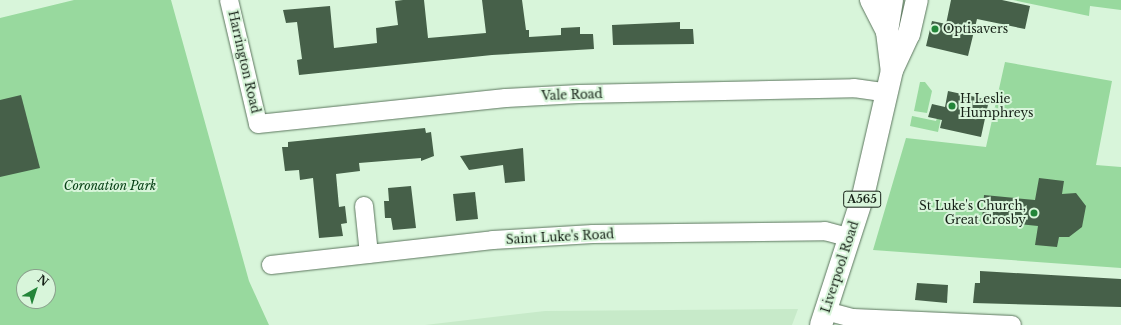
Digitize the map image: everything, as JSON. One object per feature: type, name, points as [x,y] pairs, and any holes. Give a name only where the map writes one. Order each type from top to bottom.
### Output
[{"type":"main road","points":[[871,0],[887,32]]},
{"type":"main road","name":"Liverpool Road","points":[[892,0],[887,32],[892,70]]},
{"type":"main road","name":"Liverpool Road","points":[[824,318],[851,238],[888,93],[892,70],[909,34],[917,0]]},
{"type":"street","name":"Harrington Road","points":[[229,0],[258,124]]},
{"type":"street","name":"Vale Road","points":[[258,124],[506,98],[579,94],[854,88],[888,93]]},
{"type":"street","points":[[364,206],[369,254]]},
{"type":"street","name":"Saint Luke's Road","points":[[270,265],[493,240],[593,234],[825,231],[851,238]]},
{"type":"street","points":[[824,318],[1012,325]]},
{"type":"shaded area","points":[[798,309],[792,325],[425,325],[545,311]]},
{"type":"green space","name":"Coronation Park","points":[[74,0],[171,0],[249,281],[269,325],[0,325],[0,18]]},
{"type":"green space","points":[[1013,0],[1121,0],[1121,10],[1090,6],[1089,16]]},
{"type":"green space","points":[[1005,62],[1112,81],[1096,165],[1121,167],[1121,268],[873,250],[906,138],[986,147]]},
{"type":"green space","points":[[920,82],[925,82],[932,91],[927,113],[914,111]]},
{"type":"green space","points":[[939,112],[942,113],[938,132],[910,126],[912,116],[936,121]]},
{"type":"building","points":[[424,0],[428,38],[486,33],[482,0],[522,0],[526,30],[529,30],[529,37],[561,35],[561,28],[580,27],[580,34],[593,34],[594,49],[492,55],[299,75],[297,60],[302,59],[297,22],[286,23],[283,10],[330,6],[334,48],[377,43],[376,28],[398,25],[395,1]]},
{"type":"building","points":[[951,0],[1002,0],[1030,6],[1025,29],[977,19],[968,56],[926,46],[932,21],[946,24]]},
{"type":"building","points":[[680,22],[680,29],[693,29],[694,44],[613,45],[612,25]]},
{"type":"building","points":[[948,91],[989,100],[981,137],[940,128],[942,120],[928,117],[932,104],[945,107]]},
{"type":"building","points":[[21,95],[40,168],[0,177],[0,100]]},
{"type":"building","points":[[425,128],[426,133],[431,132],[434,156],[421,161],[421,158],[359,163],[360,171],[336,174],[339,207],[345,206],[347,223],[341,224],[343,236],[319,238],[313,178],[300,180],[299,170],[285,171],[282,147],[288,147],[288,142]]},
{"type":"building","points":[[523,148],[525,181],[505,183],[503,165],[469,170],[460,156]]},
{"type":"building","name":"St Luke's Church, Great Crosby","points":[[1039,178],[1064,181],[1062,194],[1076,193],[1086,206],[1082,227],[1069,237],[1059,237],[1057,247],[1035,245],[1038,226],[982,220],[984,195],[1035,200]]},
{"type":"building","points":[[411,186],[416,228],[393,230],[391,218],[385,218],[384,201],[389,201],[388,188]]},
{"type":"building","points":[[475,192],[478,219],[456,221],[453,194]]},
{"type":"building","points":[[980,271],[1121,279],[1121,307],[973,303],[975,283],[980,283]]},
{"type":"building","points":[[917,283],[948,285],[947,303],[915,300]]},
{"type":"place","name":"Optisavers","points":[[935,29]]},
{"type":"place","name":"H Leslie Humphreys","points":[[952,106]]},
{"type":"place","name":"St Luke's Church, Great Crosby","points":[[1034,213]]}]
